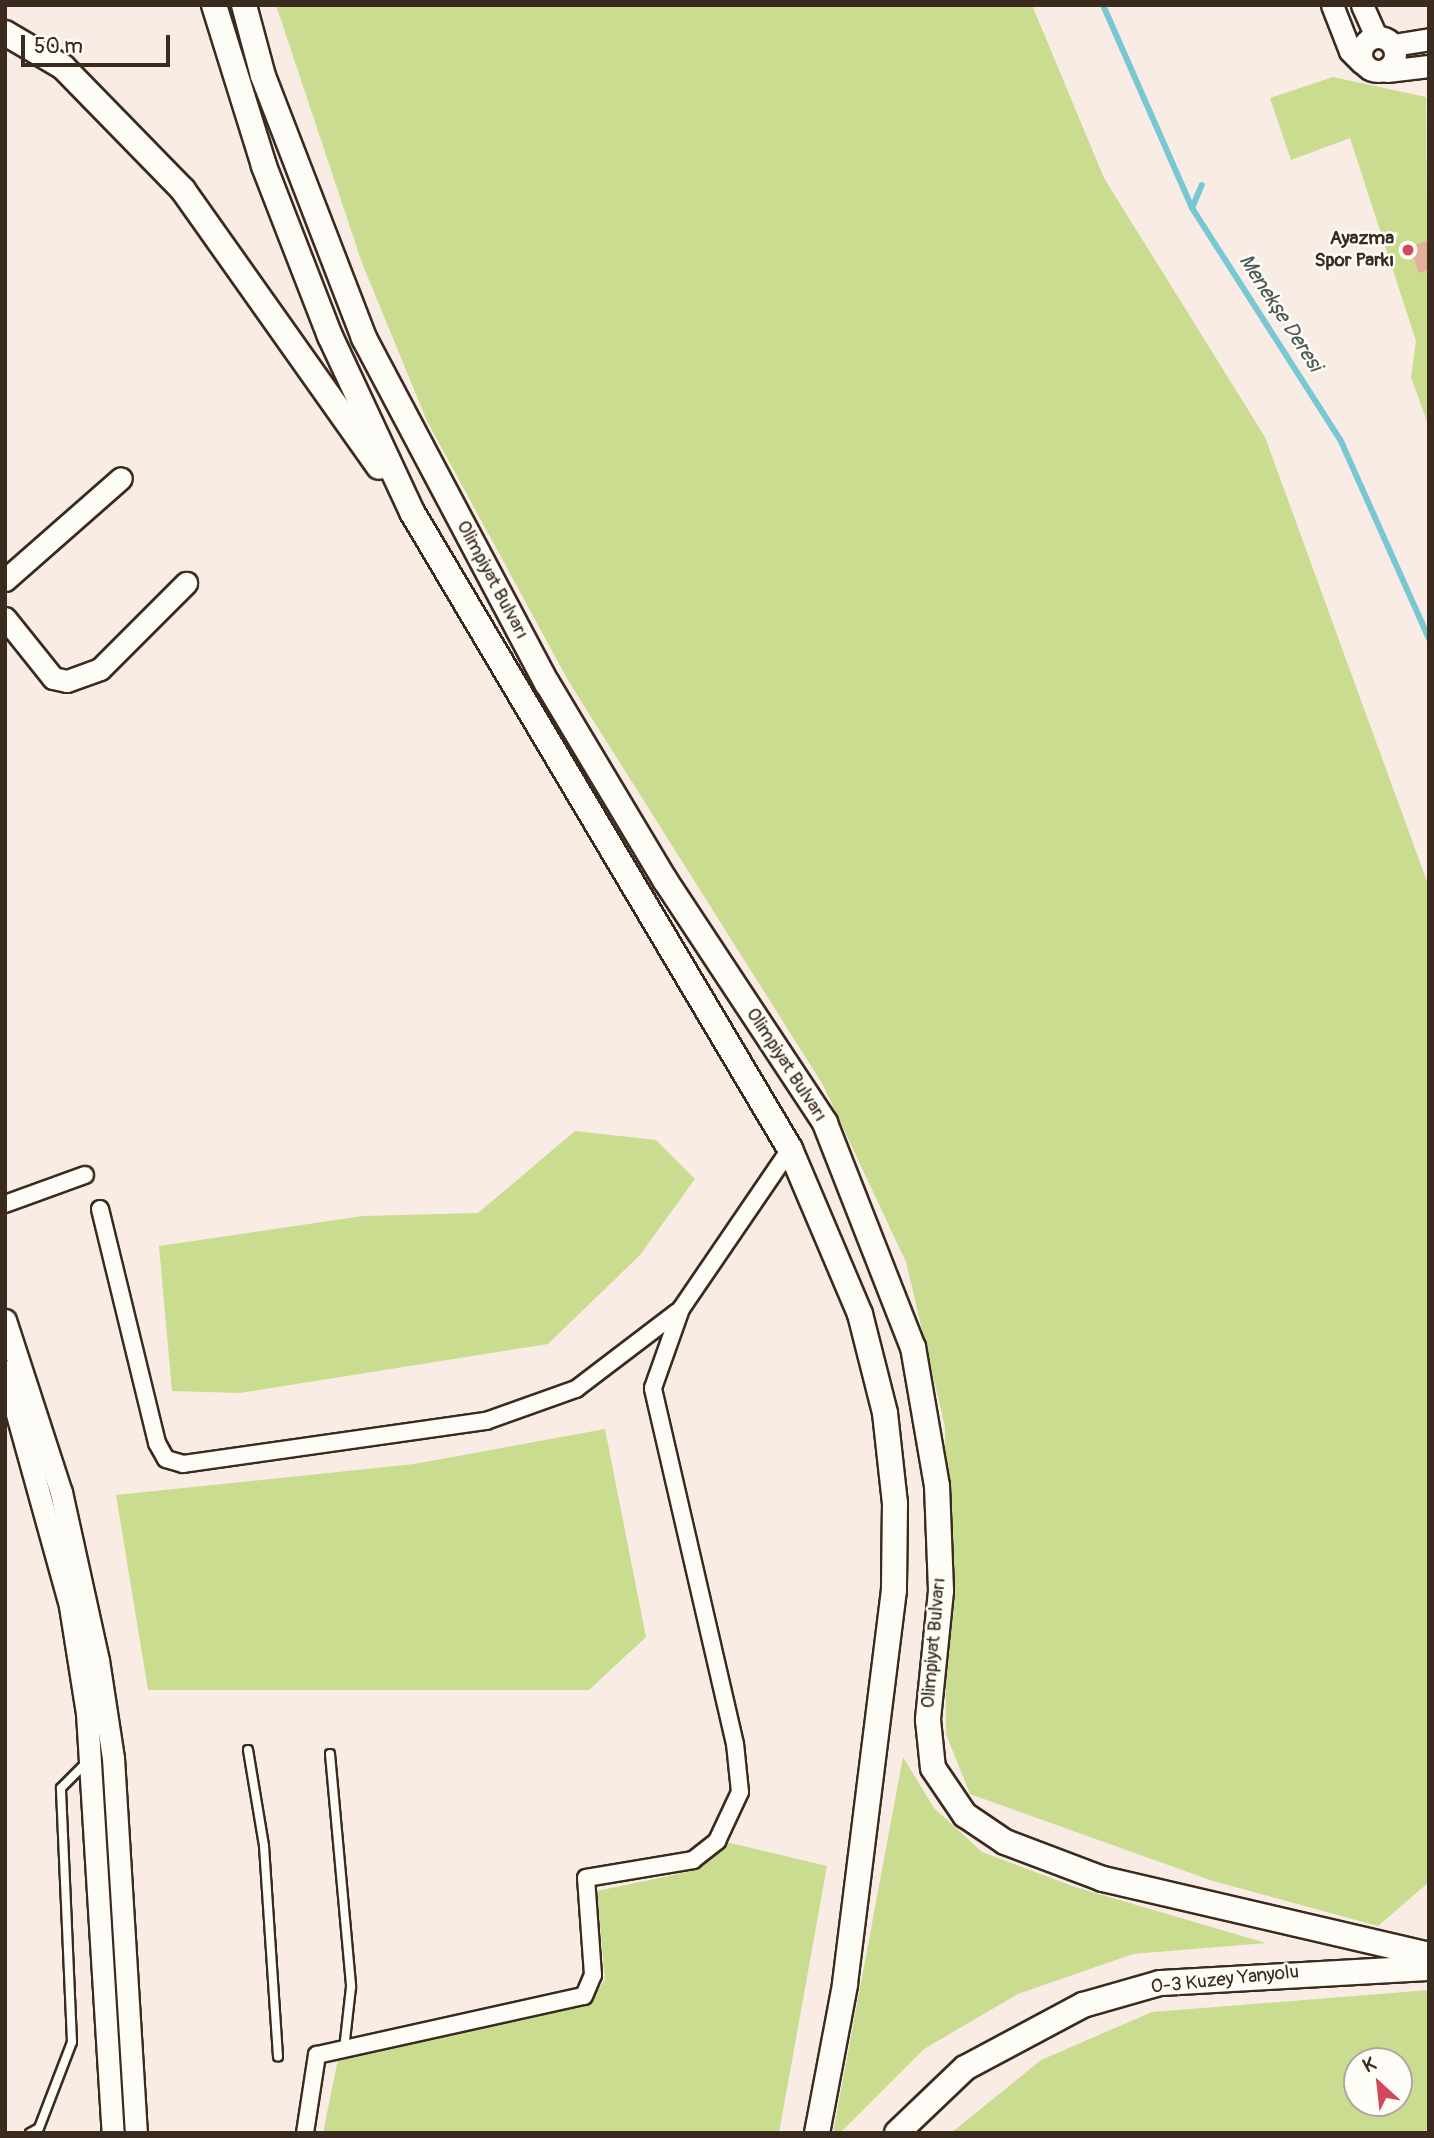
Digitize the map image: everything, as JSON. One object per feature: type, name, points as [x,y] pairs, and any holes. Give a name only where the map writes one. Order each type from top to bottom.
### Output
[{"type":"main road","name":"Olimpiyat Bulvarı","points":[[214,5],[264,166],[330,336],[412,512],[790,1149],[860,1314],[885,1413],[895,1503],[894,1590],[845,1985],[817,2133]]},
{"type":"main road","name":"Olimpiyat Bulvarı","points":[[244,5],[263,76],[364,338],[554,695],[665,880],[825,1123],[913,1347],[937,1486],[941,1591],[928,1720],[933,1768],[965,1815],[1004,1842],[1103,1879],[1429,1955]]},
{"type":"main road","points":[[5,33],[63,67],[183,190],[412,512]]},
{"type":"main road","name":"O-3 Kuzey Yanyolu","points":[[897,2133],[965,2068],[1083,2005],[1160,1983],[1429,1968]]},
{"type":"street","points":[[1332,5],[1350,51],[1362,63],[1387,71],[1429,66]]},
{"type":"street","points":[[1362,5],[1385,40],[1387,71]]},
{"type":"street","points":[[1362,63],[1362,48],[1385,40],[1429,39]]},
{"type":"street","points":[[5,580],[121,478]]},
{"type":"street","points":[[5,618],[53,678],[67,681],[100,669],[186,583]]},
{"type":"street","points":[[305,2133],[317,2054],[584,1996],[593,1975],[586,1878],[693,1860],[717,1841],[740,1792],[735,1744],[653,1388],[681,1309],[790,1149]]},
{"type":"street","points":[[5,1204],[85,1175]]},
{"type":"street","points":[[100,1209],[153,1430],[166,1459],[183,1464],[486,1422],[576,1390],[681,1309]]},
{"type":"street","points":[[5,1320],[61,1492],[98,1660],[113,1758],[136,2133]]},
{"type":"street","points":[[5,1371],[71,1606],[93,1757],[113,2133]]},
{"type":"lane","points":[[248,1750],[264,1846],[278,2057]]},
{"type":"lane","points":[[330,1754],[351,1987],[344,2049]]},
{"type":"lane","points":[[30,2133],[39,2128],[72,2042],[61,1788],[93,1757]]},
{"type":"green space","points":[[276,5],[1032,5],[1104,178],[1265,437],[1429,887],[1429,1882],[1378,1926],[1213,1881],[970,1794],[946,1734],[945,1427],[906,1262],[823,1085],[569,682],[427,421],[362,263]]},
{"type":"green space","name":"Ayazma Spor Parkı","points":[[1333,77],[1426,97],[1429,427],[1411,377],[1416,341],[1350,138],[1291,160],[1270,98]]},
{"type":"green space","points":[[575,1131],[656,1140],[695,1179],[640,1255],[548,1344],[240,1393],[172,1391],[159,1246],[363,1216],[478,1213]]},
{"type":"green space","points":[[605,1429],[646,1637],[589,1690],[148,1690],[116,1495],[414,1464]]},
{"type":"green space","points":[[903,1757],[934,1808],[982,1852],[1075,1887],[1266,1943],[1133,1954],[1018,1994],[924,2049],[840,2133],[833,2133]]},
{"type":"green space","points":[[726,1842],[827,1866],[779,2133],[323,2133],[338,2059],[589,2004],[605,1979],[597,1891],[697,1870]]},
{"type":"green space","points":[[1429,1990],[1429,2133],[951,2133],[1041,2060],[1152,2012]]},
{"type":"building","points":[[1429,240],[1429,270],[1419,273],[1410,247]]},
{"type":"waterway","name":"Menekşe Deresi","points":[[1103,5],[1192,208],[1340,439],[1429,639]]},
{"type":"waterway","points":[[1192,208],[1202,185]]},
{"type":"place","name":"Ayazma Spor Parkı","points":[[1408,250]]}]
